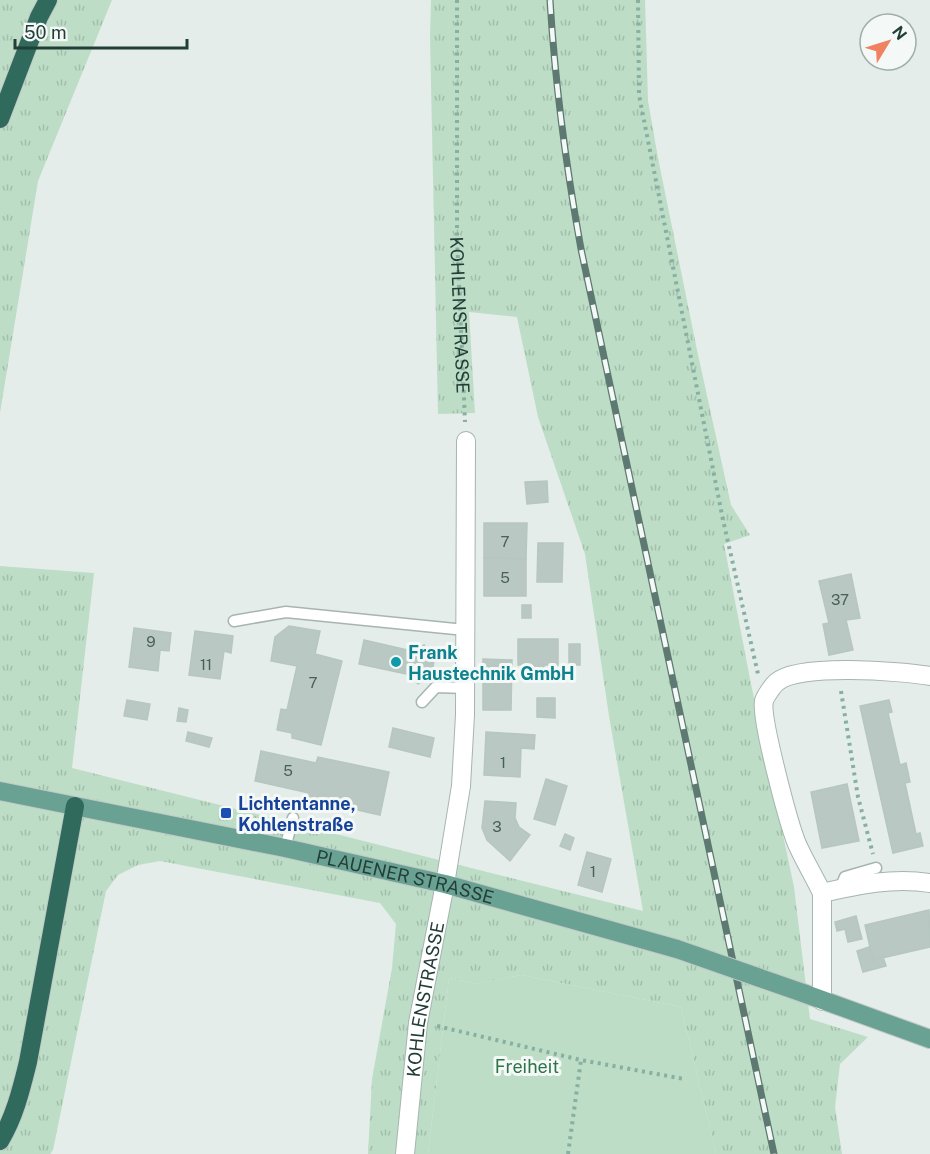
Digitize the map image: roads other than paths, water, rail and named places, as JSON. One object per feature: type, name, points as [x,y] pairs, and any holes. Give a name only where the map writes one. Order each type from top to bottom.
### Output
[{"type":"highway","points":[[0,119],[39,17],[48,0]]},
{"type":"highway","points":[[0,1141],[11,1123],[22,1089],[75,806]]},
{"type":"main road","name":"PLAUENER STRASSE","points":[[0,791],[285,848],[445,884],[676,949],[930,1039]]},
{"type":"street","name":"KOHLENSTRASSE","points":[[405,1154],[418,1023],[461,786],[465,688],[466,441]]},
{"type":"street","points":[[822,1001],[822,893],[796,842],[768,742],[764,702],[777,681],[800,674],[840,669],[910,672],[930,676]]},
{"type":"street","points":[[822,893],[867,883],[915,880],[930,883]]},
{"type":"lane","points":[[234,621],[286,612],[465,630]]},
{"type":"lane","points":[[422,702],[436,687],[465,688]]},
{"type":"lane","points":[[285,848],[293,819]]},
{"type":"lane","points":[[840,889],[845,877],[876,868]]},
{"type":"railway","points":[[550,0],[562,125],[581,249],[774,1154]]},
{"type":"place","name":"Frank Haustechnik GmbH","points":[[396,662]]},
{"type":"place","name":"Lichtentanne, Kohlenstraße","points":[[226,813]]},
{"type":"park label","name":"Freiheit","points":[[527,1066]]}]
